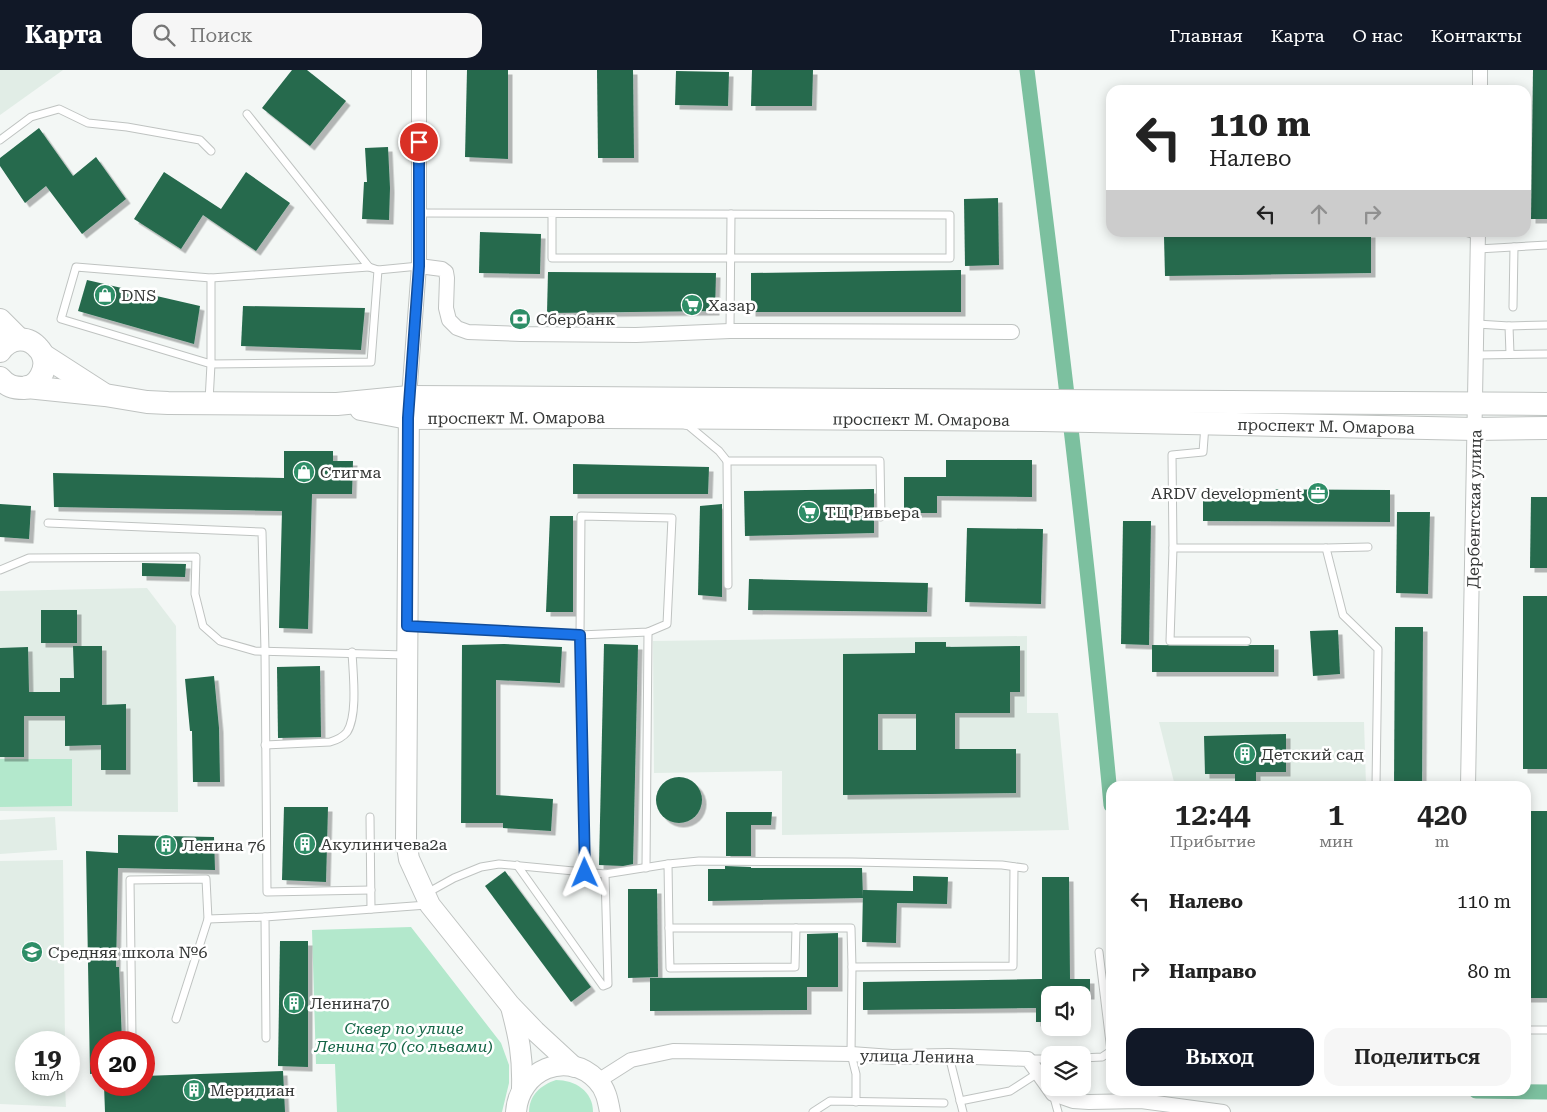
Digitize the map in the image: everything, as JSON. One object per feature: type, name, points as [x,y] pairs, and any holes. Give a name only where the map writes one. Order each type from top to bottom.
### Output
[{"type":"main road","points":[[0,320],[20,339],[34,343],[43,355],[104,395]]},
{"type":"main road","points":[[0,351],[6,344],[20,339]]},
{"type":"main road","points":[[10,387],[38,380],[44,368],[43,355]]},
{"type":"main road","name":"проспект М. Омарова","points":[[10,387],[104,395],[147,402],[337,404],[608,417],[1041,410]]},
{"type":"main road","name":"проспект М. Омарова","points":[[409,408],[1081,411],[1547,404]]},
{"type":"main road","points":[[409,408],[406,655],[406,840],[409,859],[427,900],[510,1005],[574,1067]]},
{"type":"main road","name":"проспект М. Омарова","points":[[1081,411],[1205,422],[1475,429],[1547,428]]},
{"type":"main road","points":[[510,1005],[520,1041],[523,1067],[522,1088]]},
{"type":"main road","points":[[516,1112],[516,1102],[522,1088],[532,1077],[544,1069],[559,1066],[574,1067],[587,1072],[598,1081],[607,1096],[610,1112]]},
{"type":"street","points":[[409,408],[419,266],[419,70]]},
{"type":"street","points":[[1480,70],[1480,85]]},
{"type":"street","name":"Дербентская улица","points":[[1468,781],[1476,404],[1475,238]]},
{"type":"street","points":[[419,266],[442,269],[446,272],[446,308],[449,320],[457,328],[468,332],[636,335],[730,331],[1012,332]]},
{"type":"street","name":"улица Ленина","points":[[598,1081],[631,1060],[673,1051],[1028,1059]]},
{"type":"street","points":[[1028,1059],[1041,1077]]},
{"type":"street","points":[[1059,1096],[1073,1101],[1141,1101],[1223,1112]]},
{"type":"lane","points":[[0,140],[30,117],[59,109],[88,123],[127,127],[200,140],[212,151]]},
{"type":"lane","points":[[247,114],[369,267]]},
{"type":"lane","points":[[420,213],[950,215],[950,258],[552,258],[552,214]]},
{"type":"lane","points":[[730,331],[731,214]]},
{"type":"lane","points":[[1475,238],[1514,247],[1547,244]]},
{"type":"lane","points":[[1513,307],[1514,247]]},
{"type":"lane","points":[[378,270],[371,362],[211,364],[60,319],[76,267],[211,278],[369,267],[378,270],[419,266]]},
{"type":"lane","points":[[209,404],[211,278]]},
{"type":"lane","points":[[1477,324],[1509,326],[1547,325]]},
{"type":"lane","points":[[1509,326],[1510,354]]},
{"type":"lane","points":[[1476,354],[1547,354]]},
{"type":"lane","points":[[608,417],[689,426],[719,451],[727,461],[728,585]]},
{"type":"lane","points":[[1205,422],[1203,452],[1172,455],[1173,548],[1170,641],[1247,642]]},
{"type":"lane","points":[[727,461],[880,461],[881,518]]},
{"type":"lane","points":[[407,626],[580,635],[648,632],[667,624],[672,518],[581,516],[580,635],[585,873]]},
{"type":"lane","points":[[48,523],[262,532],[267,892],[371,890]]},
{"type":"lane","points":[[1173,548],[1368,547]]},
{"type":"lane","points":[[1326,548],[1343,615],[1378,649],[1376,781]]},
{"type":"lane","points":[[0,570],[29,558],[196,556],[196,594],[203,626],[220,641],[255,651],[352,652],[406,655]]},
{"type":"lane","points":[[646,868],[648,632]]},
{"type":"lane","points":[[265,745],[330,742],[339,739],[347,733],[354,714],[352,652]]},
{"type":"lane","points":[[370,817],[371,909]]},
{"type":"lane","points":[[208,919],[371,909],[427,900],[454,878],[481,867],[500,864],[517,864],[605,874],[700,861],[1002,865],[1024,868]]},
{"type":"lane","points":[[517,864],[603,986],[608,984],[605,874]]},
{"type":"lane","points":[[668,864],[670,968],[795,967],[796,928]]},
{"type":"lane","points":[[852,967],[1013,966],[1014,867]]},
{"type":"lane","points":[[132,1031],[130,880],[206,879],[208,919],[176,1019]]},
{"type":"lane","points":[[265,916],[266,1038]]},
{"type":"lane","points":[[670,928],[851,928],[851,1054],[856,1074],[856,1102]]},
{"type":"lane","points":[[1099,952],[1106,1010]]},
{"type":"lane","points":[[1531,1030],[1547,1030]]},
{"type":"lane","points":[[1091,1058],[1102,1057],[1106,1054]]},
{"type":"lane","points":[[949,1056],[963,1112]]},
{"type":"lane","points":[[1028,1059],[1041,1059]]},
{"type":"lane","points":[[960,1101],[1010,1091],[1038,1073]]},
{"type":"lane","points":[[1054,1096],[1058,1112]]},
{"type":"lane","points":[[813,1112],[830,1101],[944,1103]]},
{"type":"shaded area","points":[[0,70],[63,70],[0,115]]},
{"type":"shaded area","points":[[147,588],[176,626],[178,812],[0,811],[0,591]]},
{"type":"shaded area","points":[[1027,636],[1027,713],[1058,713],[1069,830],[782,835],[782,771],[654,773],[653,641]]},
{"type":"shaded area","points":[[1159,722],[1364,722],[1366,781],[1174,781]]},
{"type":"shaded area","points":[[55,817],[57,850],[0,854],[0,820]]},
{"type":"shaded area","name":"Средняя школа №6","points":[[63,860],[65,1031],[15,1031],[15,1096],[66,1096],[66,1107],[0,1104],[0,861]]},
{"type":"green space","points":[[0,759],[72,759],[72,806],[0,807]]},
{"type":"green space","name":"Сквер по улице Ленина 70 (со львами)","points":[[411,927],[501,1043],[509,1065],[509,1083],[502,1112],[337,1112],[335,1064],[316,1064],[312,930]]},
{"type":"green space","points":[[556,1080],[570,1082],[582,1088],[590,1098],[593,1112],[529,1112],[531,1101],[537,1092],[545,1085]]},
{"type":"building","points":[[292,70],[307,70],[346,101],[310,146],[262,108]]},
{"type":"building","points":[[467,70],[508,70],[508,159],[465,157]]},
{"type":"building","points":[[597,70],[633,70],[634,158],[598,158]]},
{"type":"building","points":[[752,70],[813,70],[812,106],[751,106]]},
{"type":"building","points":[[1533,70],[1547,70],[1547,219],[1531,219]]},
{"type":"building","points":[[676,71],[729,72],[728,106],[675,105]]},
{"type":"building","points":[[39,128],[73,176],[96,157],[126,199],[82,234],[46,186],[25,203],[0,166],[0,158]]},
{"type":"building","points":[[388,147],[389,220],[362,219],[364,182],[367,182],[365,148]]},
{"type":"building","points":[[164,172],[221,209],[246,172],[290,203],[256,251],[203,215],[181,249],[134,219]]},
{"type":"building","points":[[998,198],[999,265],[965,266],[964,199]]},
{"type":"building","points":[[480,232],[541,234],[540,274],[479,273]]},
{"type":"building","points":[[1164,237],[1371,237],[1371,273],[1165,276]]},
{"type":"building","points":[[961,270],[961,312],[751,312],[751,273]]},
{"type":"building","points":[[548,272],[716,273],[715,311],[547,313]]},
{"type":"building","points":[[87,280],[200,306],[194,344],[78,311]]},
{"type":"building","points":[[243,306],[365,308],[361,350],[241,346]]},
{"type":"building","points":[[284,451],[333,451],[333,461],[353,461],[352,494],[312,494],[308,629],[279,628],[282,511],[54,507],[53,473],[284,478]]},
{"type":"building","points":[[946,460],[1032,460],[1032,497],[937,496],[937,513],[904,513],[904,477],[946,477]]},
{"type":"building","points":[[573,464],[709,467],[708,494],[573,494]]},
{"type":"building","name":"ТЦ Ривьера","points":[[874,489],[874,533],[745,536],[744,491]]},
{"type":"building","points":[[1203,489],[1390,490],[1390,522],[1203,521]]},
{"type":"building","points":[[1531,497],[1547,497],[1547,568],[1530,568]]},
{"type":"building","points":[[0,504],[31,506],[29,539],[0,537]]},
{"type":"building","points":[[722,504],[722,597],[698,595],[700,506]]},
{"type":"building","points":[[1397,512],[1430,512],[1428,594],[1396,593]]},
{"type":"building","points":[[550,516],[573,516],[573,612],[546,612]]},
{"type":"building","points":[[1123,521],[1151,521],[1149,645],[1121,644]]},
{"type":"building","points":[[967,528],[1043,529],[1041,604],[965,602]]},
{"type":"building","points":[[142,563],[186,564],[185,577],[142,576]]},
{"type":"building","points":[[749,579],[928,583],[927,612],[748,610]]},
{"type":"building","points":[[1523,596],[1547,596],[1547,769],[1523,769]]},
{"type":"building","points":[[41,610],[77,610],[77,643],[41,643]]},
{"type":"building","points":[[1395,627],[1423,627],[1422,781],[1394,781]]},
{"type":"building","points":[[1338,630],[1340,674],[1313,676],[1310,631]]},
{"type":"building","points":[[915,642],[946,642],[946,647],[1020,646],[1020,692],[1010,692],[1010,713],[955,713],[955,749],[1016,749],[1016,793],[843,795],[843,654],[915,653]],"holes":[[[878,714],[916,714],[916,750],[878,750]]]},
{"type":"building","points":[[504,644],[562,647],[560,683],[496,680],[496,795],[553,799],[551,831],[503,828],[503,823],[461,823],[462,645]]},
{"type":"building","points":[[604,644],[638,645],[633,864],[623,866],[599,865]]},
{"type":"building","points":[[1152,645],[1274,645],[1274,672],[1152,672]]},
{"type":"building","points":[[73,646],[102,646],[102,705],[126,704],[126,770],[101,770],[101,745],[65,746],[65,716],[24,716],[24,757],[0,757],[0,648],[28,647],[29,692],[60,692],[60,678],[74,678]]},
{"type":"building","points":[[320,666],[321,737],[278,738],[277,667]]},
{"type":"building","points":[[214,676],[219,728],[220,782],[193,782],[192,731],[190,731],[185,679]]},
{"type":"building","name":"Детский сад","points":[[1286,734],[1286,772],[1256,772],[1256,781],[1235,781],[1235,774],[1205,774],[1204,736]]},
{"type":"building","points":[[679,777],[692,781],[698,787],[702,800],[698,813],[692,819],[679,823],[666,819],[660,813],[656,800],[660,787],[666,781]]},
{"type":"building","name":"Акулиничева2а","points":[[284,807],[328,807],[326,882],[282,880]]},
{"type":"building","points":[[1531,811],[1547,811],[1547,998],[1531,998]]},
{"type":"building","points":[[726,812],[772,812],[771,825],[751,825],[751,856],[726,856]]},
{"type":"building","points":[[118,835],[214,837],[215,870],[118,868],[116,967],[119,967],[122,1031],[90,1031],[90,1074],[86,851],[118,853]]},
{"type":"building","points":[[725,866],[751,868],[862,868],[863,898],[708,901],[708,869],[725,869]]},
{"type":"building","points":[[505,871],[591,987],[571,1002],[485,886]]},
{"type":"building","points":[[913,876],[948,877],[947,904],[897,903],[896,943],[862,942],[863,890],[913,891]]},
{"type":"building","points":[[1042,877],[1069,877],[1070,979],[1090,979],[1090,986],[1041,986],[1041,1022],[1036,1022],[1036,1008],[863,1010],[863,982],[1042,979]]},
{"type":"building","points":[[628,889],[657,889],[658,977],[628,978]]},
{"type":"building","points":[[838,933],[838,987],[807,987],[807,1010],[650,1011],[650,978],[807,977],[807,934]]},
{"type":"building","name":"Ленина70","points":[[280,941],[308,941],[308,1067],[278,1066]]},
{"type":"building","name":"Меридиан","points":[[283,1071],[285,1112],[105,1112],[104,1096],[155,1096],[155,1076]]},
{"type":"waterway","points":[[1027,70],[1072,437],[1109,781]]},
{"type":"waterway","points":[[1531,1092],[1547,1092]]},
{"type":"place","name":"DNS","points":[[105,295]]},
{"type":"place","name":"Хазар","points":[[692,305]]},
{"type":"place","name":"Сбербанк","points":[[520,319]]},
{"type":"place","name":"Стигма","points":[[304,472]]},
{"type":"place","name":"ARDV development","points":[[1318,493]]},
{"type":"place","name":"ТЦ Ривьера","points":[[809,512]]},
{"type":"place","name":"Детский сад","points":[[1245,754]]},
{"type":"place","name":"Акулиничева2а","points":[[305,844]]},
{"type":"place","name":"Ленина 76","points":[[166,845]]},
{"type":"place","name":"Средняя школа №6","points":[[32,952]]},
{"type":"place","name":"Ленина70","points":[[294,1003]]},
{"type":"place","name":"Меридиан","points":[[194,1090]]},
{"type":"route","points":[[419,142],[419,266],[408,418],[407,626],[580,635],[585,873]]}]
